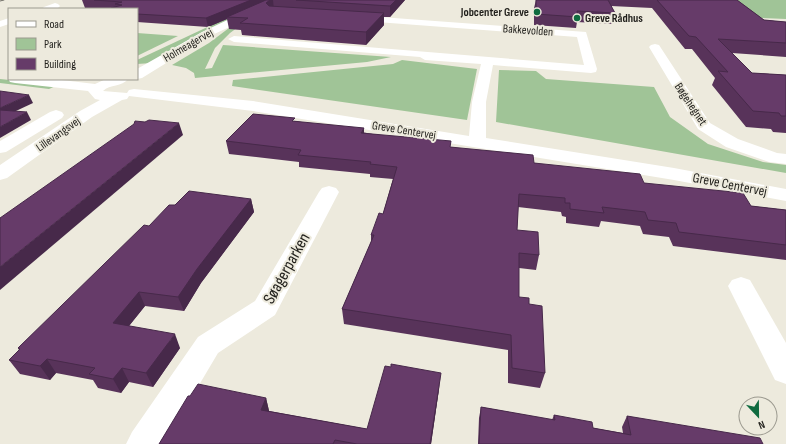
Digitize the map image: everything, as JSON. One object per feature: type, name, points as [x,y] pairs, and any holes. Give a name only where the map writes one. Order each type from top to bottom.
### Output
[{"type":"street","name":"Holmeagervej","points":[[140,82],[212,38],[241,17],[284,0]]},
{"type":"street","name":"Bakkevolden","points":[[234,39],[426,54],[425,56],[591,68],[582,34],[343,18]]},
{"type":"street","points":[[302,44],[313,35]]},
{"type":"street","name":"Bøgehegnet","points":[[655,47],[704,126],[732,143],[775,158],[786,159]]},
{"type":"street","points":[[477,138],[479,102],[488,61]]},
{"type":"street","points":[[54,80],[102,85],[118,97],[140,82]]},
{"type":"street","name":"Greve Centervej","points":[[140,82],[253,106],[477,138],[786,195]]},
{"type":"street","name":"Lillevangsvej","points":[[0,157],[102,85]]},
{"type":"street","name":"Lillevangsvej","points":[[0,174],[86,114],[118,97]]},
{"type":"street","name":"Lillevangsvej","points":[[0,148],[56,115]]},
{"type":"street","name":"Søagerparken","points":[[144,444],[208,345],[265,308],[329,192]]},
{"type":"street","points":[[741,286],[786,371]]},
{"type":"green space","points":[[722,0],[786,0],[786,19],[741,17]]},
{"type":"green space","points":[[273,2],[152,63],[138,64],[138,60],[216,23]]},
{"type":"green space","points":[[245,22],[230,33],[215,48],[205,69],[212,68],[223,45],[391,57],[367,62],[195,78],[194,73],[186,68],[172,65],[209,43],[233,25]]},
{"type":"green space","points":[[138,33],[178,36],[138,56]]},
{"type":"green space","points":[[402,60],[477,69],[467,120],[232,86],[233,80],[393,64]]},
{"type":"green space","points":[[499,70],[536,71],[546,79],[654,87],[670,117],[708,144],[763,162],[786,165],[786,173],[496,122]]},
{"type":"green space","points":[[0,79],[58,85],[49,89],[0,83]]},
{"type":"building","points":[[94,0],[251,0],[206,18],[138,14],[138,8],[111,8],[122,5],[115,4],[122,2]]},
{"type":"building","points":[[266,0],[270,0],[266,3],[269,6],[384,13],[366,32],[240,23],[248,18],[227,17]]},
{"type":"building","points":[[296,0],[396,0],[390,6]]},
{"type":"building","points":[[536,0],[608,0],[615,13],[577,11],[578,17],[536,14]]},
{"type":"building","points":[[657,0],[737,0],[764,20],[786,22],[786,43],[718,39],[752,73],[786,75],[786,116],[781,116],[779,113],[753,111],[718,71],[728,72],[696,37],[689,36]]},
{"type":"building","points":[[0,91],[29,95],[0,108]]},
{"type":"building","points":[[0,110],[27,112],[0,127]]},
{"type":"building","points":[[253,114],[295,118],[292,121],[364,128],[361,133],[451,141],[450,147],[533,155],[534,163],[640,174],[644,183],[743,193],[751,206],[786,210],[786,245],[679,232],[676,223],[648,220],[645,212],[602,207],[604,213],[570,209],[570,203],[565,203],[565,198],[519,194],[517,230],[538,232],[539,255],[519,253],[519,297],[529,298],[529,304],[542,306],[545,373],[512,368],[511,335],[342,309],[374,235],[371,235],[379,213],[383,214],[397,167],[370,164],[371,162],[298,155],[301,150],[226,141]]},
{"type":"building","points":[[149,120],[179,123],[0,267],[0,218],[134,124],[135,121],[145,122]]},
{"type":"building","points":[[189,191],[251,199],[197,269],[178,297],[139,292],[113,323],[175,334],[146,373],[122,368],[113,379],[89,374],[95,368],[47,359],[40,366],[9,360],[20,349],[18,348],[144,225],[149,226],[169,205],[175,205]]},
{"type":"building","points":[[391,364],[441,373],[430,444],[357,444],[335,440],[333,444],[159,444],[188,396],[190,396],[198,384],[266,398],[261,410],[367,429],[385,366],[391,367]]},
{"type":"building","points":[[481,407],[555,420],[554,415],[592,422],[593,428],[631,435],[627,416],[738,434],[738,436],[760,438],[763,444],[479,444]]},
{"type":"tram line","points":[[0,1],[4,0]]},
{"type":"place","name":"Jobcenter Greve","points":[[537,12]]},
{"type":"place","name":"Greve Rådhus","points":[[577,18]]}]
